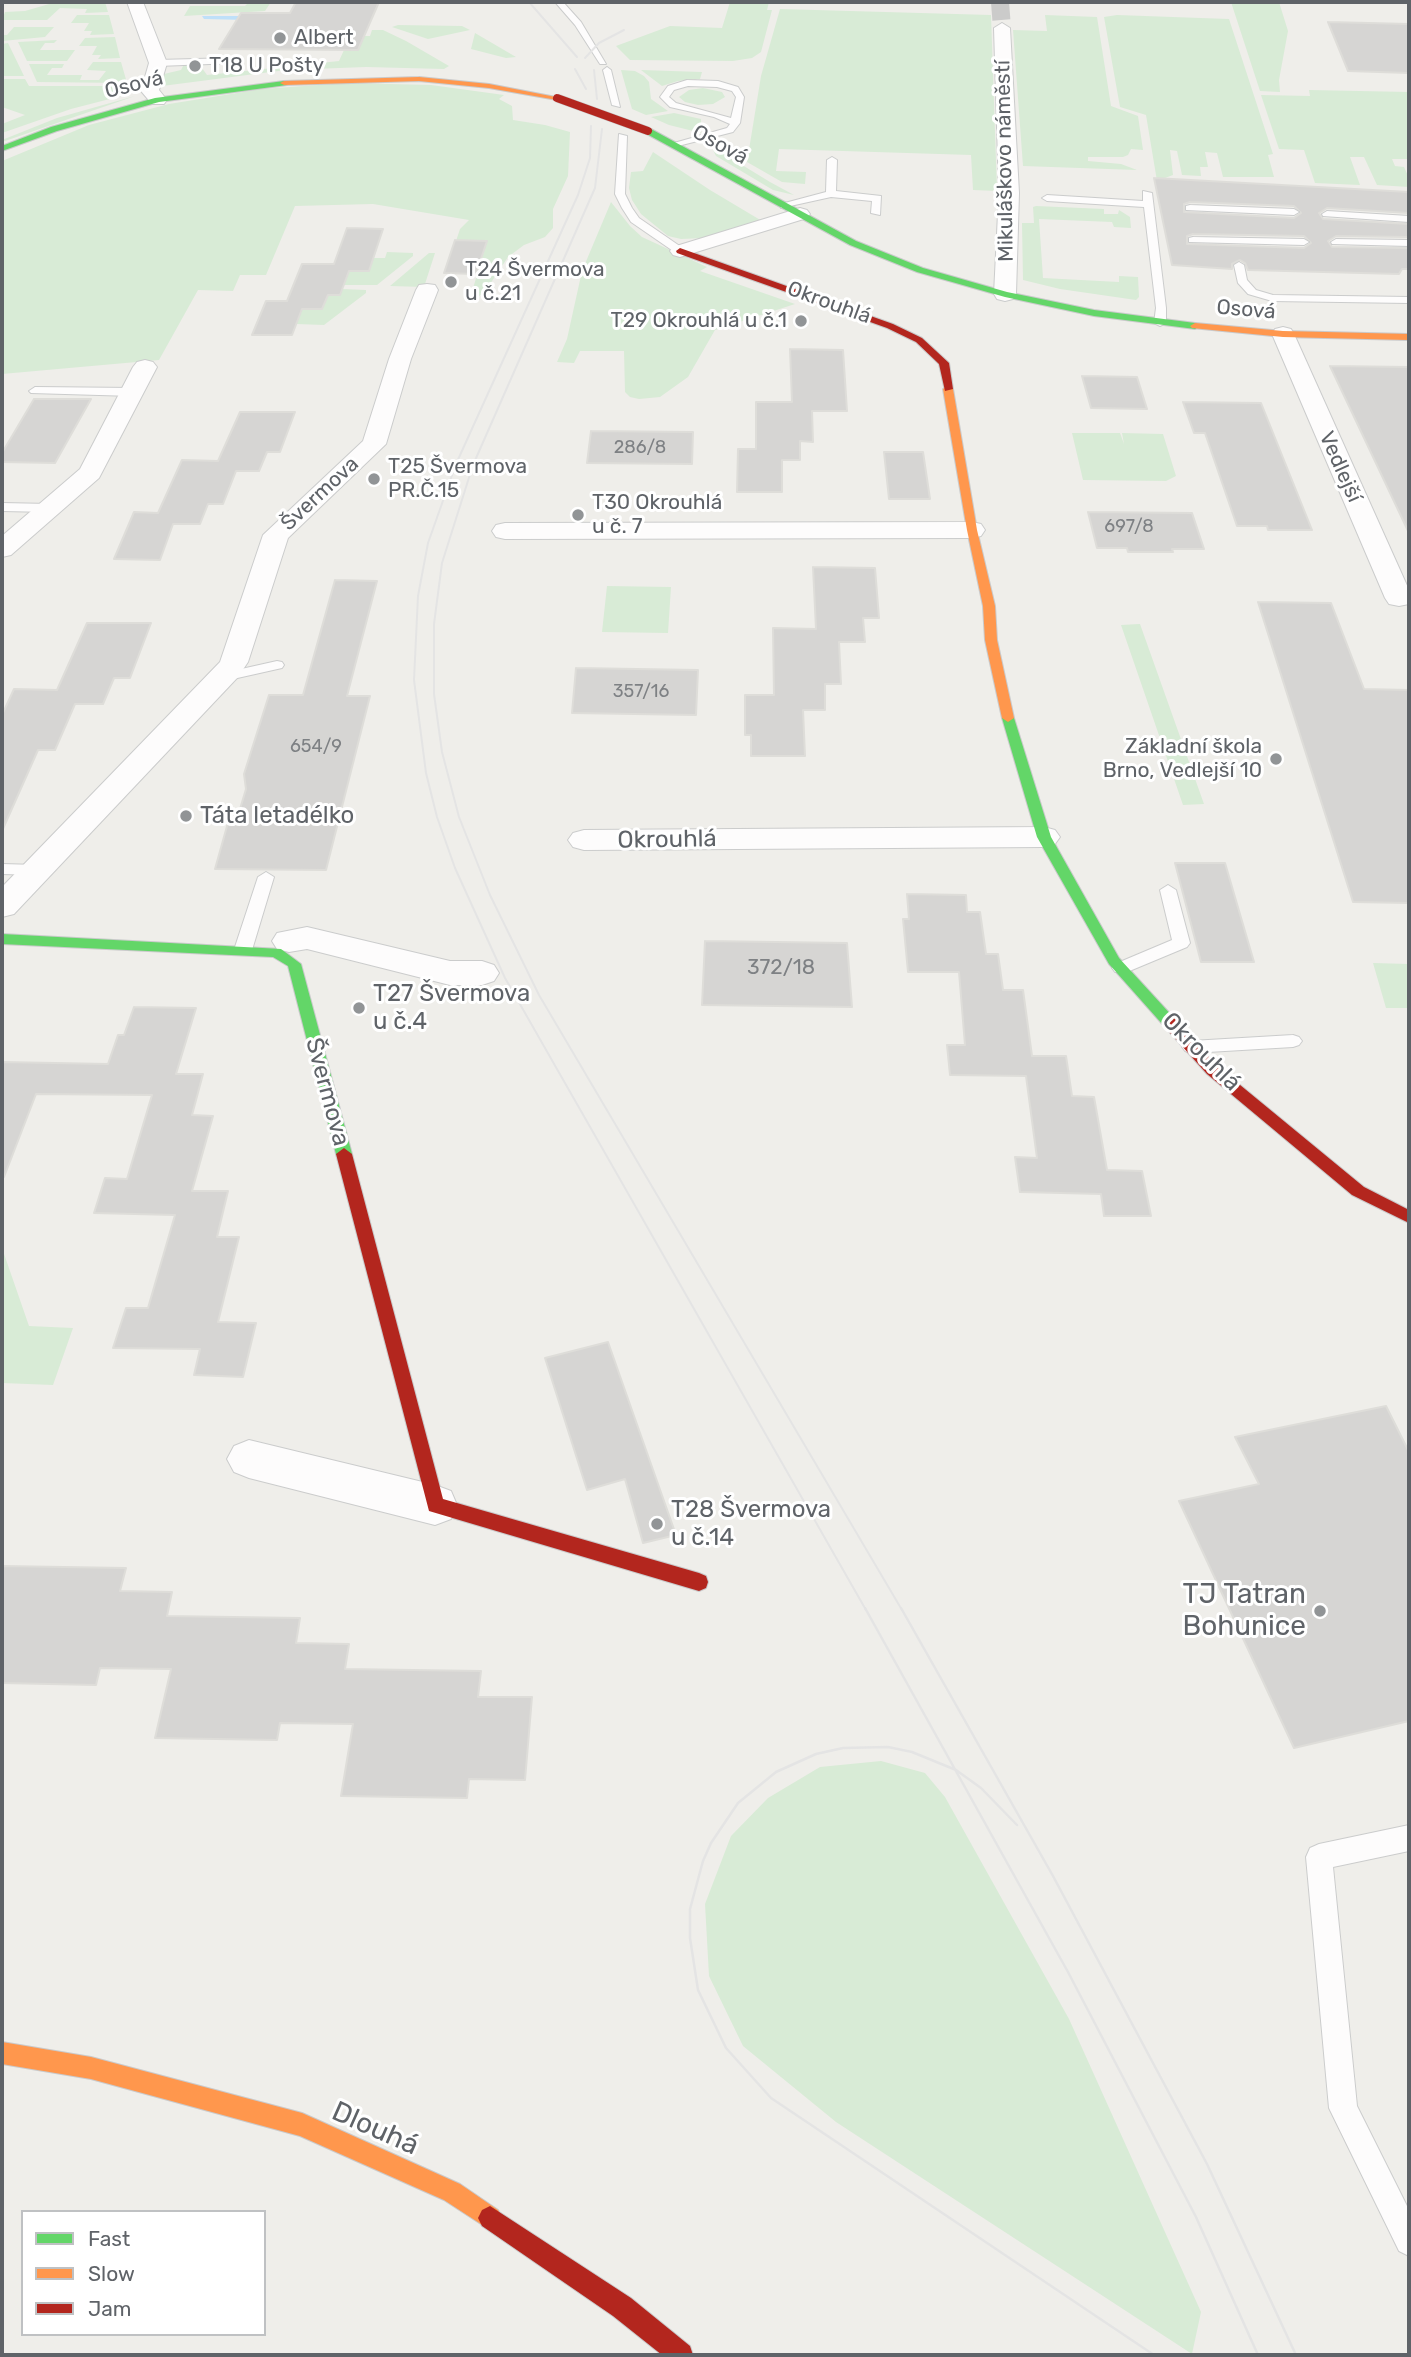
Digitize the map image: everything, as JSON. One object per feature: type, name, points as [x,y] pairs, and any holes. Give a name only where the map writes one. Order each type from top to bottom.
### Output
[{"type":"street","points":[[135,2],[158,63],[150,91],[158,100]]},
{"type":"street","name":"Mikuláškovo náměstí","points":[[1002,28],[1009,219],[1005,294]]},
{"type":"street","name":"Osová","points":[[2,149],[54,129],[158,100],[282,82],[378,78],[477,84],[557,98],[626,121],[677,145],[853,243],[920,270],[1005,294],[1094,313],[1160,323],[1283,334],[1409,337]]},
{"type":"street","points":[[680,251],[793,210]]},
{"type":"street","name":"Okrouhlá","points":[[680,251],[890,326],[919,340],[944,363],[972,530],[987,595],[991,640],[1013,741],[1044,837],[1114,961],[1212,1070],[1358,1191],[1409,1217]]},
{"type":"street","name":"Švermova","points":[[2,906],[223,677],[234,662],[276,535],[374,444],[400,359],[427,290]]},
{"type":"street","name":"Vedlejší","points":[[1283,334],[1399,598]]},
{"type":"street","points":[[2,549],[90,473],[145,367]]},
{"type":"street","points":[[505,531],[972,530]]},
{"type":"street","name":"Okrouhlá","points":[[584,840],[1044,837]]},
{"type":"street","points":[[289,940],[307,938],[450,973],[482,974]]},
{"type":"street","name":"Švermova","points":[[2,939],[276,952],[294,964],[435,1505]]},
{"type":"street","points":[[249,1459],[435,1505],[699,1582]]},
{"type":"street","name":"Dlouhá","points":[[2,2053],[91,2068],[302,2125],[429,2181],[452,2192],[622,2307],[681,2355]]},
{"type":"lane","points":[[559,2],[578,24],[605,66],[617,105]]},
{"type":"lane","points":[[158,63],[233,61]]},
{"type":"lane","points":[[677,145],[730,130],[735,123],[740,97],[729,86],[707,82],[687,83],[671,88],[664,97],[673,105],[717,115],[735,123]]},
{"type":"lane","name":"Okrouhlá","points":[[622,136],[620,194],[626,208],[635,220],[680,251]]},
{"type":"lane","points":[[831,194],[832,160]]},
{"type":"lane","points":[[793,210],[831,194],[877,198],[876,213]]},
{"type":"lane","points":[[1047,198],[1083,195],[1148,198],[1161,308],[1160,323]]},
{"type":"lane","points":[[1223,198],[1231,230]]},
{"type":"lane","points":[[1190,208],[1231,230],[1304,242]]},
{"type":"lane","points":[[1193,240],[1294,212]]},
{"type":"lane","points":[[1327,214],[1409,219]]},
{"type":"lane","points":[[1336,242],[1409,243]]},
{"type":"lane","points":[[1239,265],[1242,281],[1252,292],[1272,298],[1409,300]]},
{"type":"lane","points":[[35,391],[133,392]]},
{"type":"lane","points":[[2,507],[50,508]]},
{"type":"lane","points":[[223,677],[277,665]]},
{"type":"lane","points":[[2,870],[37,870]]},
{"type":"lane","points":[[243,950],[266,877]]},
{"type":"lane","points":[[1121,968],[1181,943],[1168,890]]},
{"type":"lane","points":[[1191,1047],[1293,1041]]},
{"type":"lane","points":[[1409,1838],[1320,1857],[1343,2108],[1409,2241]]},
{"type":"green space","points":[[56,2],[105,2],[108,12],[85,13],[87,9],[60,8],[47,20],[2,20],[5,12],[25,11]]},
{"type":"green space","points":[[249,2],[271,2],[265,11],[184,16],[190,6],[245,6]]},
{"type":"green space","points":[[730,2],[769,2],[767,10],[772,10],[761,52],[752,58],[733,61],[630,60],[616,46],[670,26],[722,28]]},
{"type":"green space","points":[[1231,2],[1279,2],[1288,31],[1279,80],[1280,92],[1260,91]]},
{"type":"green space","points":[[780,9],[991,15],[997,191],[973,190],[971,155],[779,149],[776,171],[806,172],[805,184],[782,182],[747,162],[761,76]]},
{"type":"green space","points":[[77,15],[109,15],[114,34],[90,35],[92,31],[84,31],[89,23],[71,23]]},
{"type":"green space","points":[[1045,15],[1097,17],[1111,106],[1138,116],[1143,150],[1131,149],[1128,155],[1123,157],[1088,157],[1088,161],[1121,164],[1137,170],[1023,166],[1013,30],[1047,31]]},
{"type":"green space","points":[[1117,15],[1229,19],[1273,154],[1268,155],[1274,177],[1223,177],[1217,153],[1205,152],[1208,167],[1200,167],[1201,176],[1182,175],[1177,151],[1170,150],[1173,175],[1157,181],[1146,115],[1120,107],[1104,17]]},
{"type":"green space","points":[[462,26],[470,30],[428,39],[392,27]]},
{"type":"green space","points":[[14,27],[54,27],[45,37],[2,41],[2,35],[7,35]]},
{"type":"green space","points":[[372,30],[383,30],[449,66],[444,69],[366,67],[286,70],[160,85],[164,74],[181,70],[184,64],[188,65],[187,69],[201,68],[204,64],[202,68],[207,75],[339,61],[344,50],[363,36],[370,36]]},
{"type":"green space","points":[[475,33],[516,57],[506,58],[471,49]]},
{"type":"green space","points":[[115,37],[120,58],[98,59],[101,55],[92,55],[97,46],[79,46],[85,38]]},
{"type":"green space","points":[[57,40],[54,43],[45,43],[40,50],[75,50],[67,61],[27,61],[18,42]]},
{"type":"green space","points":[[8,43],[24,76],[2,76],[2,44]]},
{"type":"green space","points":[[93,62],[121,62],[127,83],[37,82],[29,64],[64,64],[62,68],[52,68],[47,75],[82,75],[80,80],[99,80],[106,71],[87,70]]},
{"type":"green space","points":[[621,70],[635,71],[644,76],[649,82],[651,99],[668,111],[646,115],[632,109]]},
{"type":"green space","points":[[641,70],[702,72],[700,79],[662,86]]},
{"type":"green space","points":[[2,79],[25,79],[29,86],[128,86],[129,94],[71,109],[2,133],[2,124],[25,115],[2,107]]},
{"type":"green space","points":[[346,83],[431,85],[504,95],[499,99],[512,106],[513,120],[570,132],[568,176],[553,209],[553,228],[545,237],[524,245],[508,257],[484,293],[469,302],[487,241],[456,241],[460,229],[469,220],[373,204],[295,206],[266,275],[240,275],[233,291],[198,290],[159,360],[2,374],[2,161],[89,125],[169,104],[262,89]]},
{"type":"green space","points":[[703,88],[722,92],[725,97],[713,104],[698,105],[685,102],[679,97],[689,90]]},
{"type":"green space","points":[[1309,90],[1409,92],[1409,159],[1392,159],[1395,166],[1404,167],[1409,178],[1409,187],[1377,185],[1364,157],[1350,157],[1360,185],[1315,183],[1304,150],[1279,149],[1261,95],[1310,96]]},
{"type":"green space","points":[[135,96],[5,141],[2,140],[57,118]]},
{"type":"green space","points":[[674,113],[701,119],[701,133],[669,125],[651,117]]},
{"type":"green space","points":[[711,146],[794,195],[773,190],[716,156]]},
{"type":"green space","points":[[653,152],[762,221],[704,238],[681,239],[668,236],[641,214],[632,200],[629,188],[631,172],[643,171]]},
{"type":"green space","points":[[611,202],[642,237],[707,267],[700,271],[795,304],[715,330],[688,377],[660,397],[639,399],[630,397],[625,392],[624,351],[580,351],[574,363],[557,362],[567,339],[582,271]]},
{"type":"green space","points":[[1033,207],[1104,209],[1104,214],[1118,214],[1119,210],[1130,217],[1131,228],[1114,227],[1112,222],[1039,219],[1043,278],[1119,282],[1119,276],[1138,277],[1139,297],[1136,300],[1060,289],[1023,280],[1022,223],[1034,223]]},
{"type":"green space","points":[[387,252],[413,253],[413,256],[377,285],[344,285],[344,271],[368,271],[373,258],[385,258]]},
{"type":"green space","points":[[429,253],[435,253],[424,287],[390,286]]},
{"type":"green space","points":[[342,289],[366,290],[366,293],[324,325],[296,324],[298,309],[322,309],[328,295],[340,295]]},
{"type":"green space","points":[[1072,433],[1120,433],[1124,444],[1122,433],[1163,434],[1176,476],[1166,481],[1083,480]]},
{"type":"green space","points":[[607,586],[671,587],[668,633],[602,632]]},
{"type":"green space","points":[[1140,624],[1204,804],[1183,805],[1121,625]]},
{"type":"green space","points":[[1373,963],[1409,964],[1409,1008],[1386,1008]]},
{"type":"green space","points":[[2,1248],[29,1326],[73,1328],[53,1385],[2,1383]]},
{"type":"green space","points":[[881,1761],[925,1773],[945,1797],[1069,2019],[1201,2312],[1192,2354],[836,2122],[743,2046],[709,1976],[705,1904],[731,1836],[768,1798],[820,1767]]},
{"type":"building","points":[[296,2],[379,2],[358,50],[219,49],[241,13],[290,13]]},
{"type":"building","points":[[1328,22],[1409,24],[1409,73],[1348,71]]},
{"type":"building","points":[[1154,178],[1409,192],[1409,213],[1327,208],[1319,213],[1323,219],[1409,224],[1409,237],[1336,236],[1328,241],[1332,247],[1409,248],[1409,269],[1402,269],[1399,274],[1248,270],[1240,260],[1232,264],[1232,269],[1172,265]],"holes":[[[1190,202],[1294,206],[1301,213],[1294,218],[1184,212],[1184,204]],[[1187,236],[1304,236],[1311,243],[1304,248],[1187,244]]]},
{"type":"building","points":[[347,228],[383,229],[369,271],[349,271],[340,295],[328,295],[322,309],[302,309],[292,335],[252,335],[266,301],[287,301],[302,264],[334,264]]},
{"type":"building","points":[[455,240],[487,241],[476,274],[444,273]]},
{"type":"building","points":[[790,349],[843,350],[847,411],[812,411],[813,442],[800,441],[800,460],[782,460],[782,492],[737,492],[738,449],[756,449],[756,402],[792,402]]},
{"type":"building","points":[[1330,366],[1409,367],[1409,533]]},
{"type":"building","points":[[1082,376],[1137,377],[1147,409],[1091,408]]},
{"type":"building","points":[[34,399],[91,399],[55,463],[2,462],[2,453]]},
{"type":"building","points":[[1183,402],[1261,403],[1312,530],[1268,530],[1267,526],[1237,526],[1205,433],[1194,433]]},
{"type":"building","points":[[240,412],[295,412],[280,452],[267,452],[259,471],[236,471],[223,504],[208,504],[200,524],[173,524],[160,560],[114,559],[134,512],[158,513],[182,460],[218,461]]},
{"type":"building","points":[[591,431],[693,432],[692,464],[587,463]]},
{"type":"building","points":[[884,452],[923,452],[930,499],[889,499]]},
{"type":"building","points":[[1088,512],[1192,513],[1204,549],[1128,552],[1127,548],[1097,548]]},
{"type":"building","points":[[813,567],[875,568],[879,618],[863,618],[865,642],[839,642],[841,684],[825,684],[825,710],[803,710],[805,756],[751,756],[751,735],[745,735],[745,695],[774,695],[773,628],[816,629]]},
{"type":"building","points":[[335,580],[377,581],[347,696],[370,696],[326,870],[215,869],[229,819],[237,819],[246,789],[244,774],[269,695],[303,695]]},
{"type":"building","points":[[1258,602],[1331,603],[1364,689],[1409,690],[1409,903],[1353,902]]},
{"type":"building","points":[[87,623],[151,623],[130,678],[114,678],[103,704],[75,704],[55,750],[38,750],[2,831],[2,715],[14,689],[57,690]]},
{"type":"building","points":[[576,668],[698,670],[696,715],[572,713]]},
{"type":"building","points":[[1175,863],[1225,863],[1254,962],[1201,962]]},
{"type":"building","points":[[907,894],[966,895],[967,912],[980,912],[986,954],[998,954],[1003,990],[1023,990],[1032,1056],[1066,1056],[1072,1096],[1094,1097],[1107,1170],[1142,1171],[1151,1216],[1104,1216],[1101,1194],[1020,1192],[1015,1157],[1037,1158],[1026,1076],[950,1075],[947,1045],[965,1045],[959,972],[908,972],[903,919],[909,919]]},
{"type":"building","points":[[705,941],[847,943],[852,1007],[702,1005]]},
{"type":"building","points":[[134,1007],[196,1008],[176,1074],[203,1074],[192,1115],[213,1116],[192,1191],[228,1191],[217,1237],[239,1237],[218,1322],[256,1323],[243,1377],[194,1375],[200,1349],[113,1348],[126,1308],[148,1308],[175,1215],[94,1213],[105,1178],[127,1179],[152,1095],[36,1094],[4,1177],[2,1176],[2,1062],[108,1064],[118,1035],[124,1035]]},
{"type":"building","points":[[608,1342],[676,1535],[643,1543],[625,1479],[587,1490],[545,1358]]},
{"type":"building","name":"TJ Tatran Bohunice","points":[[1386,1406],[1409,1452],[1409,1721],[1294,1748],[1179,1501],[1259,1484],[1235,1437]]},
{"type":"building","points":[[2,1566],[126,1568],[120,1591],[172,1592],[167,1616],[300,1618],[296,1643],[349,1644],[345,1669],[481,1671],[478,1697],[532,1697],[525,1780],[469,1779],[467,1798],[341,1796],[353,1724],[280,1723],[277,1740],[155,1738],[171,1669],[100,1668],[96,1685],[2,1683]]},
{"type":"waterway","points":[[204,17],[247,18]]},
{"type":"tunnel","points":[[1000,2],[1002,28]]},
{"type":"tram line","points":[[529,2],[577,57]]},
{"type":"tram line","points":[[585,58],[599,43],[624,30]]},
{"type":"tram line","points":[[575,69],[586,89]]},
{"type":"tram line","points":[[594,70],[597,99]]},
{"type":"tram line","points":[[591,126],[590,158],[578,195],[456,464],[428,543],[418,596],[414,680],[426,773],[437,817],[455,868],[505,978],[866,1610]]},
{"type":"tram line","points":[[602,129],[595,188],[473,465],[442,563],[434,624],[434,694],[442,752],[459,817],[490,895],[539,995],[902,1610]]},
{"type":"tram line","points":[[865,1608],[955,1770]]},
{"type":"tram line","points":[[901,1608],[1053,1876],[1207,2164],[1296,2355]]},
{"type":"tram line","points":[[955,1770],[912,1752],[888,1747],[843,1748],[816,1754],[776,1772],[738,1803],[711,1843],[703,1861],[690,1909],[690,1938],[698,1990],[726,2048],[771,2098],[1154,2355]]},
{"type":"tram line","points":[[955,1770],[981,1788],[1017,1825]]},
{"type":"tram line","points":[[955,1770],[1068,1972],[1196,2217],[1258,2355]]},
{"type":"traffic: fast","points":[[2,149],[54,129],[158,100],[284,83]]},
{"type":"traffic: fast","points":[[648,131],[853,243],[920,270],[1005,294],[1094,313],[1195,326]]},
{"type":"traffic: fast","points":[[1008,718],[1044,837],[1114,961],[1169,1022]]},
{"type":"traffic: fast","points":[[2,939],[276,952],[294,964],[344,1154]]},
{"type":"traffic: slow","points":[[284,83],[419,79],[489,86],[557,98]]},
{"type":"traffic: slow","points":[[1195,326],[1283,334],[1409,337]]},
{"type":"traffic: slow","points":[[948,389],[972,530],[989,606],[991,640],[1008,718]]},
{"type":"traffic: slow","points":[[2,2053],[91,2068],[302,2125],[452,2192],[490,2218]]},
{"type":"traffic: jam","points":[[557,98],[648,131]]},
{"type":"traffic: jam","points":[[680,251],[890,326],[919,340],[944,363],[948,389]]},
{"type":"traffic: jam","points":[[1169,1022],[1212,1070],[1358,1191],[1409,1217]]},
{"type":"traffic: jam","points":[[344,1154],[435,1505],[699,1582]]},
{"type":"traffic: jam","points":[[490,2218],[622,2307],[681,2355]]},
{"type":"place","name":"Albert","points":[[280,38]]},
{"type":"place","name":"T18 U Pošty","points":[[195,66]]},
{"type":"place","name":"T24 Švermova u č.21","points":[[451,282]]},
{"type":"place","name":"T29 Okrouhlá u č.1","points":[[801,321]]},
{"type":"place","name":"T25 Švermova PR.Č.15","points":[[374,479]]},
{"type":"place","name":"T30 Okrouhlá u č. 7","points":[[578,515]]},
{"type":"place","name":"Základní škola Brno, Vedlejší 10","points":[[1276,759]]},
{"type":"place","name":"Táta letadélko","points":[[186,816]]},
{"type":"place","name":"T27 Švermova u č.4","points":[[359,1008]]},
{"type":"place","name":"T28 Švermova u č.14","points":[[657,1524]]},
{"type":"place","name":"TJ Tatran Bohunice","points":[[1320,1611]]}]
